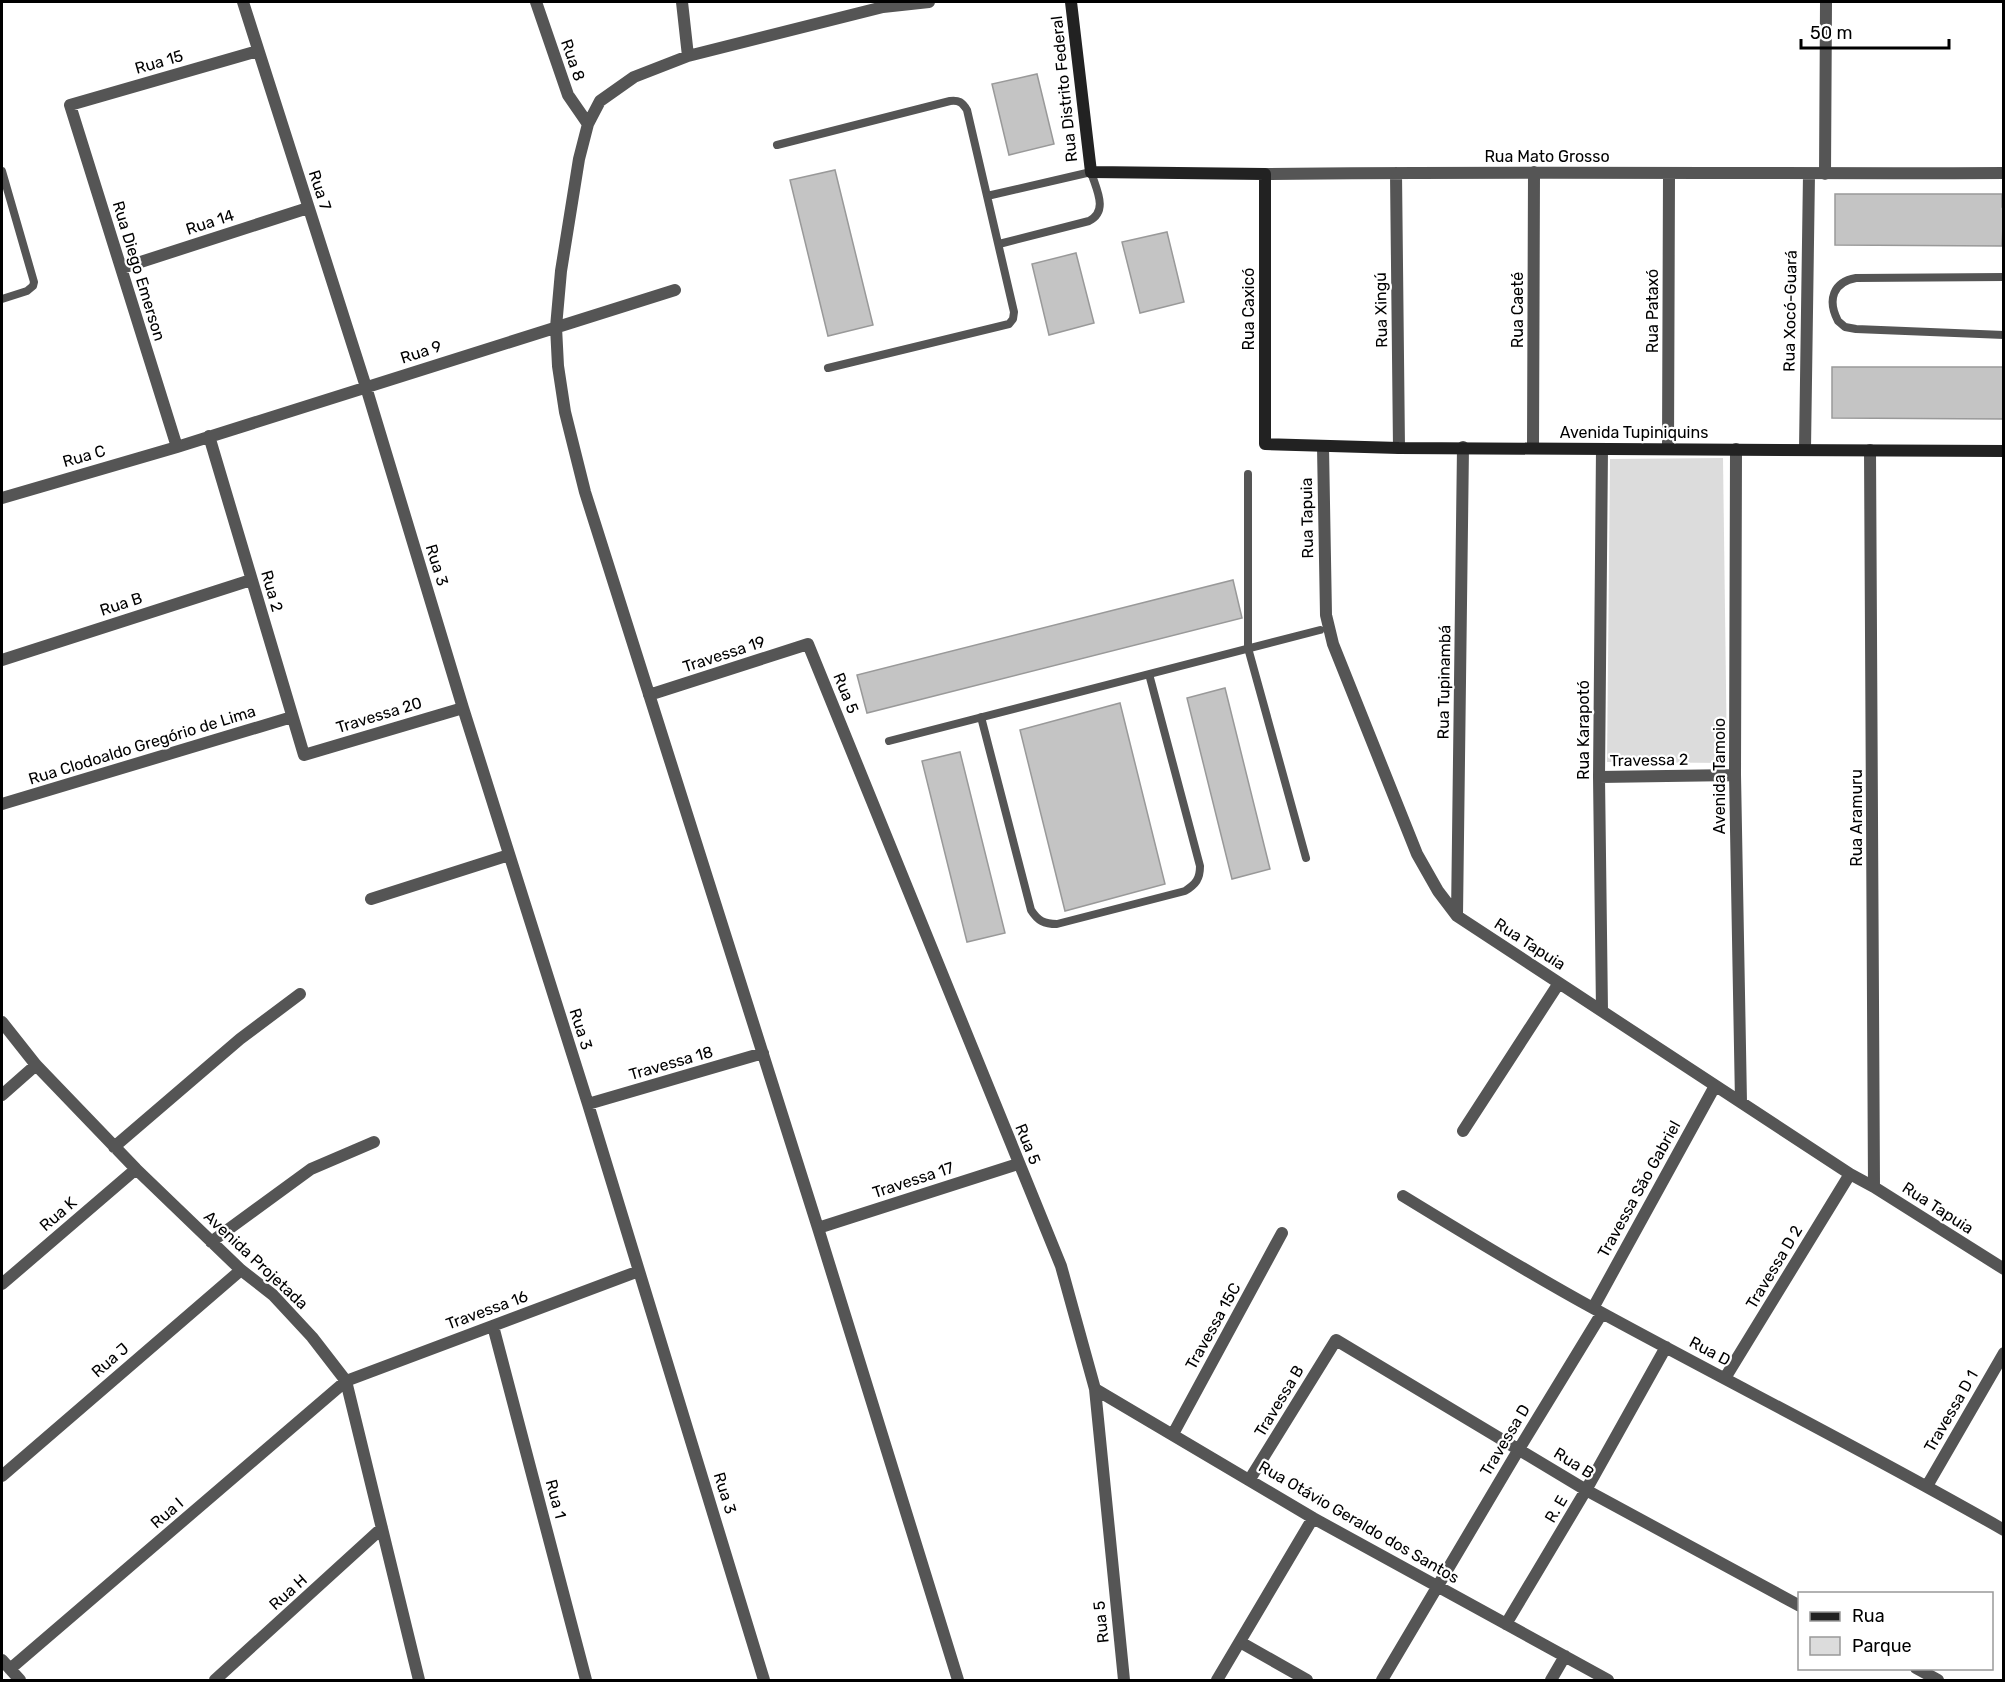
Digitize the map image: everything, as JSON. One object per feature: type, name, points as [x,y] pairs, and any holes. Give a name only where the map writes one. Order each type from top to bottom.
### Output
[{"type":"street","name":"Rua 7","points":[[243,2],[366,387]]},
{"type":"street","name":"Rua 8","points":[[536,2],[568,95],[588,124]]},
{"type":"street","points":[[682,2],[688,57]]},
{"type":"street","points":[[929,2],[883,4],[688,57],[634,77],[600,101],[588,124],[571,200],[556,327],[558,366],[572,446],[958,1680]]},
{"type":"street","name":"Rua Distrito Federal","points":[[1071,2],[1090,172]]},
{"type":"street","points":[[1825,174],[1826,2]]},
{"type":"street","name":"Rua 15","points":[[70,105],[258,51]]},
{"type":"street","name":"Rua Diego Emerson","points":[[70,105],[177,447]]},
{"type":"street","name":"Rua Mato Grosso","points":[[1090,172],[1265,174],[1396,172],[2004,173]]},
{"type":"street","name":"Rua Xingú","points":[[1396,172],[1399,448]]},
{"type":"street","name":"Rua Caeté","points":[[1533,448],[1534,172]]},
{"type":"street","name":"Rua Caxicó","points":[[1265,174],[1265,444]]},
{"type":"street","name":"Rua Pataxó","points":[[1668,449],[1669,174]]},
{"type":"street","name":"Rua Xocó-Guará","points":[[1805,449],[1809,174]]},
{"type":"street","name":"Rua 14","points":[[122,268],[308,208]]},
{"type":"street","name":"Rua 9","points":[[177,447],[675,290]]},
{"type":"street","name":"Rua 3","points":[[366,387],[462,708],[588,1104],[764,1680]]},
{"type":"street","name":"Rua 2","points":[[209,436],[304,755]]},
{"type":"street","name":"Avenida Tupiniquins","points":[[1265,444],[1399,448],[2004,451]]},
{"type":"street","name":"Rua C","points":[[2,498],[177,447]]},
{"type":"street","name":"Rua Tapuia","points":[[1323,447],[1324,629],[1417,854],[1438,891],[1457,916],[1850,1174],[2004,1269]]},
{"type":"street","name":"Rua Tupinambá","points":[[1457,916],[1463,447]]},
{"type":"street","name":"Rua Karapotó","points":[[1602,449],[1599,777],[1602,1011]]},
{"type":"street","name":"Avenida Tamoio","points":[[1736,449],[1735,775],[1741,1102]]},
{"type":"street","name":"Rua Aramuru","points":[[1870,450],[1874,1187]]},
{"type":"street","name":"Rua B","points":[[2,660],[251,580]]},
{"type":"street","name":"Travessa 19","points":[[649,694],[808,644]]},
{"type":"street","name":"Rua 5","points":[[808,644],[1061,1266],[1095,1389],[1124,1680]]},
{"type":"street","name":"Travessa 20","points":[[304,755],[462,708]]},
{"type":"street","name":"Rua Clodoaldo Gregório de Lima","points":[[2,804],[292,717]]},
{"type":"street","name":"Travessa 2","points":[[1599,777],[1735,775]]},
{"type":"street","points":[[372,899],[509,855]]},
{"type":"street","points":[[1463,1131],[1559,983]]},
{"type":"street","points":[[114,1147],[240,1039],[300,994]]},
{"type":"street","name":"Avenida Projetada","points":[[2,1022],[36,1065],[114,1147],[241,1270],[273,1294],[312,1337],[345,1381],[419,1680]]},
{"type":"street","name":"Travessa 18","points":[[588,1104],[763,1053]]},
{"type":"street","points":[[2,1095],[36,1065]]},
{"type":"street","name":"Travessa São Gabriel","points":[[1597,1311],[1715,1086]]},
{"type":"street","points":[[212,1242],[312,1169],[374,1142]]},
{"type":"street","name":"Travessa 17","points":[[818,1228],[1018,1164]]},
{"type":"street","name":"Rua K","points":[[2,1284],[136,1169]]},
{"type":"street","name":"Travessa D 2","points":[[1725,1378],[1850,1174]]},
{"type":"street","name":"Rua D","points":[[1403,1196],[1597,1311],[1927,1486],[2004,1530]]},
{"type":"street","name":"Travessa 15C","points":[[1173,1434],[1282,1233]]},
{"type":"street","name":"Rua J","points":[[2,1476],[241,1270]]},
{"type":"street","name":"Travessa 16","points":[[345,1381],[639,1271]]},
{"type":"street","name":"Travessa D","points":[[1382,1680],[1519,1449],[1597,1311]]},
{"type":"street","name":"Rua 1","points":[[493,1326],[586,1680]]},
{"type":"street","name":"Rua B","points":[[1336,1340],[1586,1490],[1798,1605]]},
{"type":"street","name":"Travessa B","points":[[1250,1479],[1336,1340]]},
{"type":"street","name":"R. E","points":[[1506,1624],[1586,1490],[1666,1347]]},
{"type":"street","name":"Travessa D 1","points":[[1927,1486],[2004,1353]]},
{"type":"street","name":"Rua I","points":[[6,1665],[345,1381]]},
{"type":"street","name":"Rua Otávio Geraldo dos Santos","points":[[1095,1389],[1313,1518],[1608,1680]]},
{"type":"street","points":[[1216,1680],[1313,1518]]},
{"type":"street","name":"Rua H","points":[[215,1680],[382,1528]]},
{"type":"street","points":[[1240,1642],[1307,1680]]},
{"type":"street","points":[[1551,1680],[1565,1656]]},
{"type":"street","points":[[6,1665],[20,1680]]},
{"type":"street","points":[[1920,1670],[1938,1680]]},
{"type":"lane","points":[[777,145],[950,100],[958,100],[967,110],[999,244],[1014,312],[1009,324],[828,368]]},
{"type":"lane","points":[[2,171],[34,282],[27,291],[2,299]]},
{"type":"lane","points":[[987,196],[1090,172],[1100,201],[1101,210],[1097,217],[1089,221],[999,244]]},
{"type":"lane","points":[[2004,277],[1856,278],[1847,280],[1838,286],[1833,300],[1836,317],[1845,327],[2004,335]]},
{"type":"lane","points":[[1248,474],[1248,648],[1306,858]]},
{"type":"lane","points":[[889,741],[1324,629]]},
{"type":"lane","points":[[981,717],[1031,910],[1037,919],[1046,924],[1057,924],[1185,891],[1194,886],[1200,876],[1200,866],[1149,674]]},
{"type":"green space","points":[[1723,458],[1727,763],[1607,762],[1610,459]]},
{"type":"building","points":[[1037,74],[1054,144],[1009,155],[992,84]]},
{"type":"building","points":[[835,170],[873,325],[828,336],[790,180]]},
{"type":"building","points":[[1835,194],[2002,194],[2002,207],[2004,207],[2002,246],[1835,245]]},
{"type":"building","points":[[1167,232],[1184,302],[1140,313],[1122,242]]},
{"type":"building","points":[[1076,253],[1094,323],[1049,335],[1032,264]]},
{"type":"building","points":[[1832,367],[2004,367],[2004,419],[1832,418]]},
{"type":"building","points":[[1233,580],[1242,618],[867,713],[857,675]]},
{"type":"building","points":[[1225,688],[1270,869],[1232,879],[1187,698]]},
{"type":"building","points":[[1120,703],[1165,884],[1065,911],[1020,730]]},
{"type":"building","points":[[960,752],[1005,933],[967,942],[922,761]]}]
